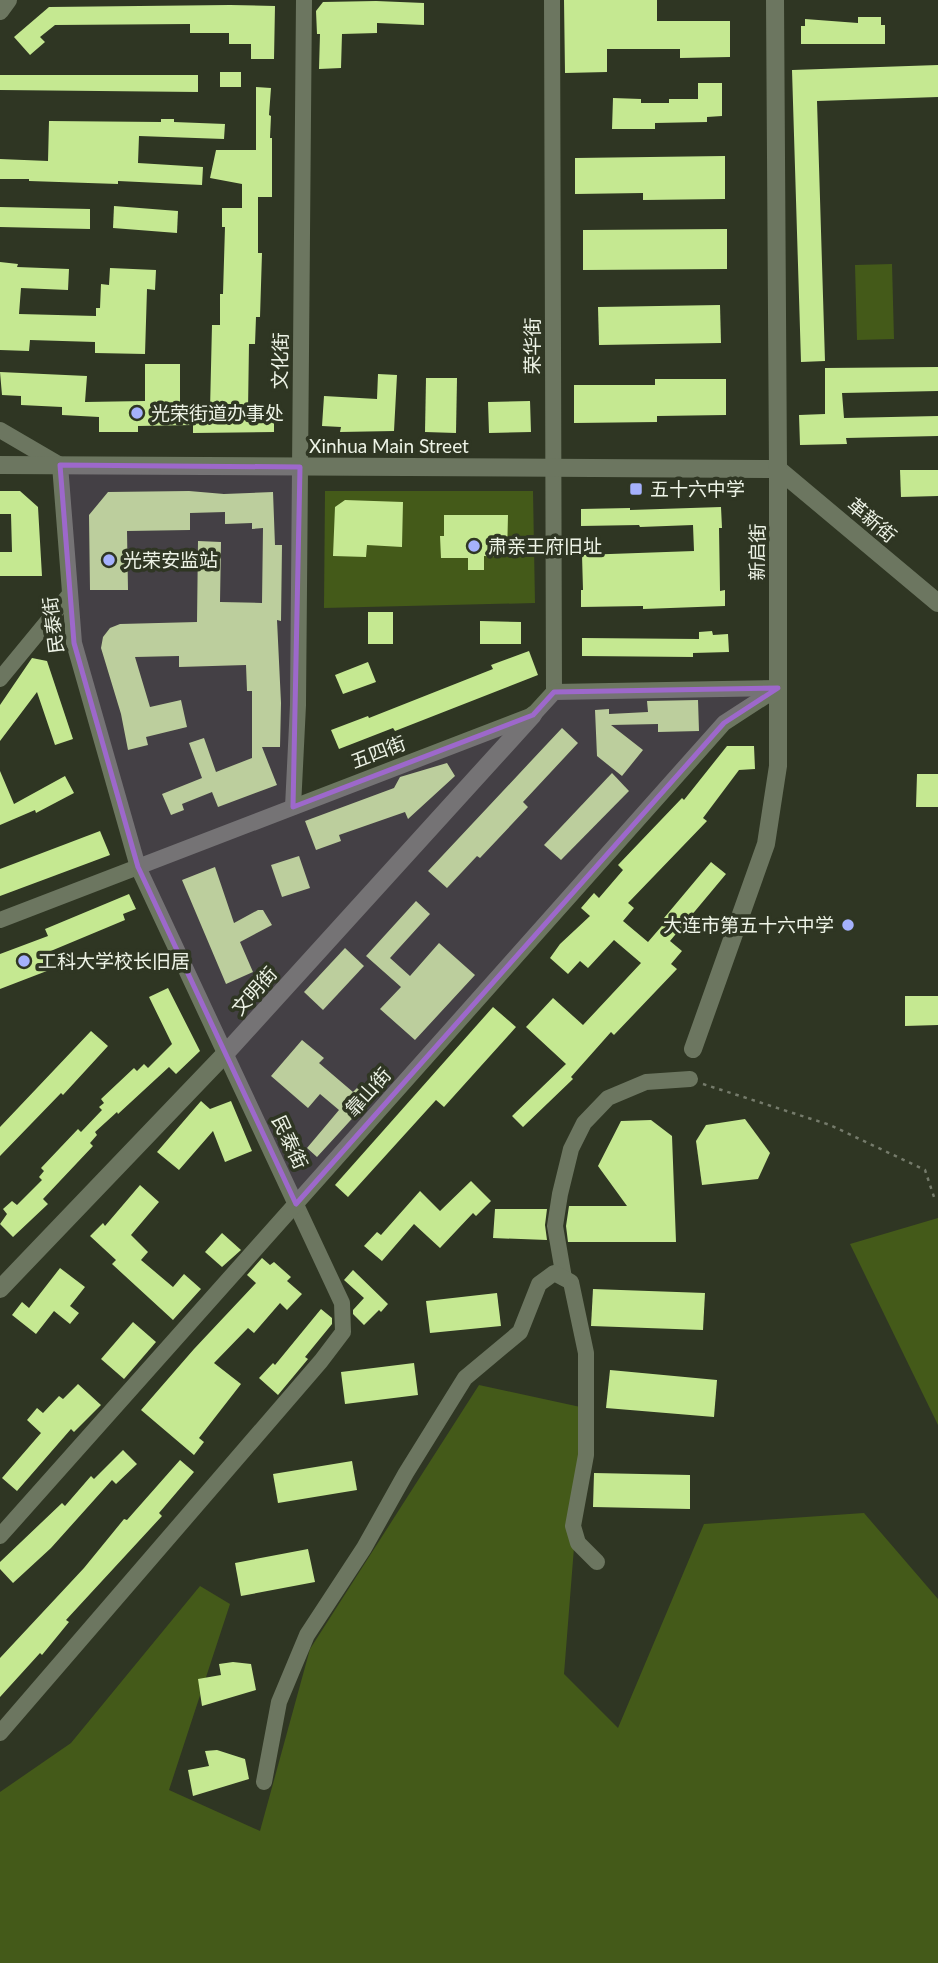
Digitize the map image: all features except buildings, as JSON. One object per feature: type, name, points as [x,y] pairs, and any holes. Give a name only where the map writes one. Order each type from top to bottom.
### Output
[{"type":"street","points":[[0,11],[8,0]]},
{"type":"street","name":"文化街","points":[[293,807],[298,705],[304,0]]},
{"type":"street","name":"荣华街","points":[[552,0],[554,692]]},
{"type":"street","name":"新启街","points":[[693,1049],[766,844],[778,766],[775,0]]},
{"type":"street","points":[[0,430],[60,465]]},
{"type":"street","name":"Xinhua Main Street","points":[[0,465],[778,469]]},
{"type":"street","name":"民泰街","points":[[0,1733],[321,1361],[343,1332],[342,1303],[138,867],[74,643],[60,465]]},
{"type":"street","name":"革新街","points":[[778,469],[938,603]]},
{"type":"street","points":[[0,680],[70,594]]},
{"type":"street","points":[[554,692],[778,688]]},
{"type":"street","name":"靠山街","points":[[0,1536],[723,723],[778,688]]},
{"type":"street","name":"五四街","points":[[0,920],[533,715],[554,692]]},
{"type":"street","name":"文明街","points":[[0,1289],[226,1054],[533,715]]},
{"type":"street","points":[[564,1278],[555,1226],[572,1149],[584,1123],[608,1098],[646,1082],[690,1079]]},
{"type":"street","points":[[264,1782],[279,1702],[307,1635],[364,1548],[406,1473],[465,1378],[520,1332],[539,1284],[554,1273],[572,1282],[586,1353],[586,1455],[573,1526],[578,1543],[597,1562]]},
{"type":"path","points":[[690,1079],[830,1125],[913,1164],[925,1170],[934,1197],[938,1197]]},
{"type":"highlighted area","points":[[60,465],[300,467],[293,807],[533,715],[554,692],[778,688],[724,723],[296,1204],[138,867],[74,643]]},
{"type":"green space","points":[[892,264],[894,339],[857,340],[855,265]]},
{"type":"green space","points":[[325,491],[533,491],[535,603],[324,608]]},
{"type":"green space","points":[[938,1218],[938,1425],[850,1244]]},
{"type":"green space","points":[[479,1385],[585,1408],[564,1674],[618,1728],[704,1524],[864,1513],[938,1599],[938,1963],[0,1963],[0,1792],[71,1743],[200,1586],[230,1604],[169,1790],[260,1831],[310,1649]]},
{"type":"place","name":"光荣街道办事处","points":[[137,413]]},
{"type":"place","name":"五十六中学","points":[[636,489]]},
{"type":"place","name":"肃亲王府旧址","points":[[474,546]]},
{"type":"place","name":"光荣安监站","points":[[109,560]]},
{"type":"place","name":"大连市第五十六中学","points":[[848,925]]},
{"type":"place","name":"工科大学校长旧居","points":[[24,961]]}]
